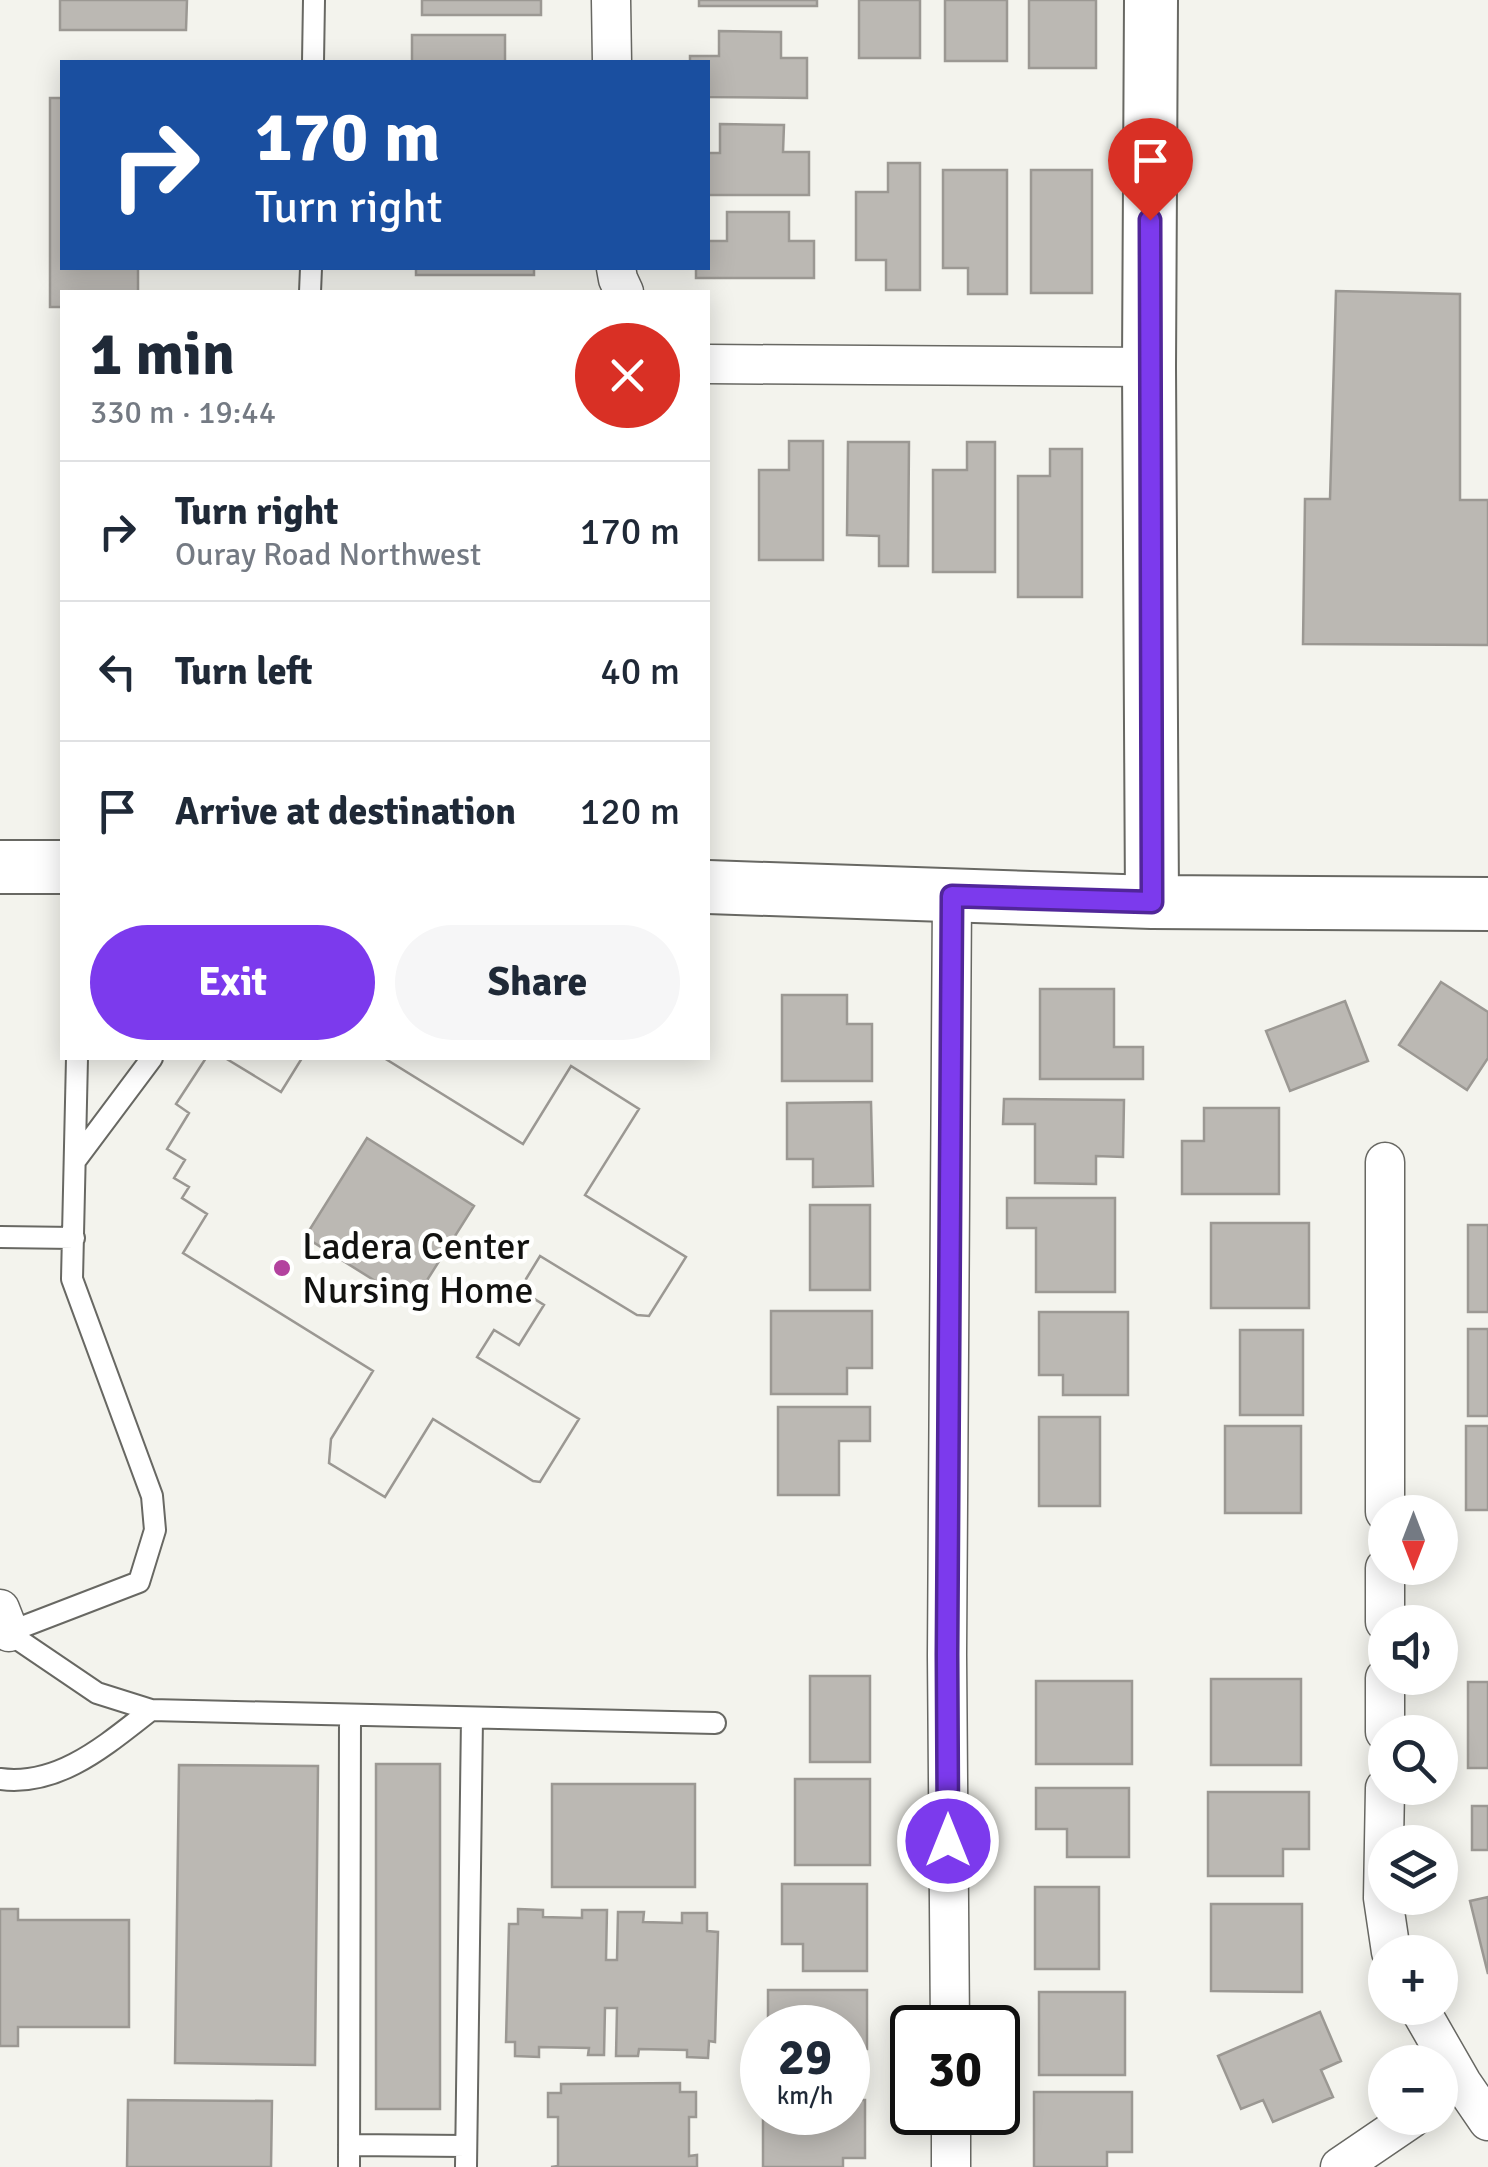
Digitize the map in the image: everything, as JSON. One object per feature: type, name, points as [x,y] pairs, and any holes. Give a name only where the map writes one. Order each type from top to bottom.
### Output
[{"type":"street","points":[[611,0],[612,60]]},
{"type":"street","points":[[1151,0],[1152,902]]},
{"type":"street","points":[[710,364],[1150,367]]},
{"type":"street","points":[[0,867],[60,867]]},
{"type":"street","points":[[710,888],[1152,902],[1488,904]]},
{"type":"street","points":[[950,2005],[947,1635],[952,896]]},
{"type":"street","points":[[1385,1162],[1385,1495]]},
{"type":"street","points":[[1385,1805],[1383,1898],[1389,1935]]},
{"type":"street","points":[[1458,2097],[1488,2121]]},
{"type":"street","points":[[950,2135],[951,2167]]},
{"type":"street","points":[[1340,2167],[1387,2135]]},
{"type":"lane","points":[[313,60],[314,0]]},
{"type":"lane","points":[[3,1624],[139,1582],[155,1530],[152,1496],[72,1280],[77,1060]]},
{"type":"lane","points":[[75,1161],[151,1060]]},
{"type":"lane","points":[[0,1237],[74,1238]]},
{"type":"lane","points":[[3,1624],[97,1693],[150,1710],[715,1723]]},
{"type":"lane","points":[[0,1779],[48,1776],[95,1754],[150,1710]]},
{"type":"lane","points":[[349,2167],[350,1714]]},
{"type":"lane","points":[[349,2145],[466,2157],[472,1718]]},
{"type":"building","points":[[60,0],[187,0],[186,30],[60,30]]},
{"type":"building","points":[[422,0],[541,0],[541,15],[422,15]]},
{"type":"building","points":[[699,0],[817,0],[817,6],[699,6]]},
{"type":"building","points":[[859,0],[920,0],[920,58],[859,58]]},
{"type":"building","points":[[945,0],[1007,0],[1007,61],[945,61]]},
{"type":"building","points":[[1029,0],[1096,0],[1096,68],[1029,68]]},
{"type":"building","points":[[719,31],[781,32],[781,58],[807,58],[807,98],[710,97],[710,60],[690,60],[690,56],[719,56]]},
{"type":"building","points":[[412,35],[505,35],[505,60],[412,60]]},
{"type":"building","points":[[50,98],[60,98],[60,270],[138,270],[138,290],[60,290],[60,307],[50,307]]},
{"type":"building","points":[[720,124],[784,125],[783,152],[809,152],[809,195],[710,195],[710,153],[720,153]]},
{"type":"building","points":[[888,163],[920,163],[920,290],[886,290],[886,260],[856,260],[856,192],[888,192]]},
{"type":"building","points":[[943,170],[1007,170],[1007,294],[968,294],[968,268],[943,268]]},
{"type":"building","points":[[1031,170],[1092,170],[1092,293],[1031,293]]},
{"type":"building","points":[[727,212],[789,212],[789,241],[814,241],[814,278],[696,278],[696,270],[710,270],[710,241],[727,241]]},
{"type":"building","points":[[416,270],[534,270],[534,275],[416,275]]},
{"type":"building","points":[[1336,291],[1460,294],[1460,500],[1488,500],[1488,645],[1303,644],[1305,499],[1330,499]]},
{"type":"building","points":[[789,441],[823,441],[823,560],[759,560],[759,470],[789,470]]},
{"type":"building","points":[[848,442],[909,442],[908,566],[879,566],[879,536],[847,535]]},
{"type":"building","points":[[967,442],[995,442],[995,572],[933,572],[933,470],[967,470]]},
{"type":"building","points":[[1050,449],[1082,449],[1082,597],[1018,597],[1018,476],[1050,476]]},
{"type":"building","points":[[1441,982],[1488,1012],[1488,1058],[1467,1090],[1399,1045]]},
{"type":"building","points":[[1040,989],[1114,989],[1114,1047],[1143,1047],[1143,1079],[1040,1079]]},
{"type":"building","points":[[782,995],[847,995],[847,1024],[872,1024],[872,1081],[782,1081]]},
{"type":"building","points":[[1345,1001],[1368,1061],[1290,1091],[1266,1031]]},
{"type":"building","name":"Ladera Center Nursing Home","points":[[205,1060],[228,1060],[281,1092],[301,1060],[387,1060],[523,1144],[571,1066],[639,1109],[585,1195],[686,1257],[649,1316],[637,1315],[540,1256],[526,1279],[525,1293],[544,1305],[519,1345],[494,1330],[477,1357],[579,1419],[540,1482],[433,1419],[385,1497],[329,1463],[331,1439],[373,1371],[183,1253],[207,1214],[182,1198],[189,1187],[174,1178],[185,1160],[167,1149],[189,1113],[176,1104]],"holes":[[[367,1138],[474,1206],[412,1304],[305,1237]]]},
{"type":"building","name":"Ladera Center Nursing Home","points":[[205,1060],[228,1060],[281,1092],[301,1060],[387,1060],[523,1144],[571,1066],[639,1109],[585,1195],[686,1257],[649,1316],[637,1315],[540,1256],[526,1279],[525,1293],[544,1305],[519,1345],[494,1330],[477,1357],[579,1419],[540,1482],[433,1419],[385,1497],[329,1463],[331,1439],[373,1371],[183,1253],[207,1214],[182,1198],[189,1187],[174,1178],[185,1160],[167,1149],[189,1113],[176,1104]]},
{"type":"building","points":[[1004,1099],[1124,1100],[1123,1157],[1096,1156],[1096,1184],[1035,1183],[1035,1124],[1003,1124]]},
{"type":"building","points":[[871,1102],[873,1186],[813,1187],[813,1159],[787,1159],[787,1103]]},
{"type":"building","points":[[1204,1108],[1279,1108],[1279,1194],[1182,1194],[1182,1141],[1204,1141]]},
{"type":"building","points":[[1007,1198],[1115,1198],[1115,1292],[1036,1292],[1036,1228],[1007,1228]]},
{"type":"building","points":[[810,1205],[870,1205],[870,1290],[810,1290]]},
{"type":"building","points":[[1211,1223],[1309,1223],[1309,1308],[1211,1308]]},
{"type":"building","points":[[1468,1225],[1488,1225],[1488,1312],[1468,1312]]},
{"type":"building","points":[[771,1311],[872,1311],[872,1368],[847,1368],[847,1394],[771,1394]]},
{"type":"building","points":[[1039,1312],[1128,1312],[1128,1395],[1063,1395],[1063,1375],[1039,1375]]},
{"type":"building","points":[[1468,1329],[1488,1329],[1488,1416],[1468,1416]]},
{"type":"building","points":[[1240,1330],[1303,1330],[1303,1415],[1240,1415]]},
{"type":"building","points":[[778,1407],[870,1407],[870,1441],[839,1441],[839,1495],[778,1495]]},
{"type":"building","points":[[1039,1417],[1100,1417],[1100,1506],[1039,1506]]},
{"type":"building","points":[[1225,1426],[1301,1426],[1301,1513],[1225,1513]]},
{"type":"building","points":[[1466,1426],[1488,1426],[1488,1510],[1466,1510]]},
{"type":"building","points":[[810,1676],[870,1676],[870,1762],[810,1762]]},
{"type":"building","points":[[1211,1679],[1301,1679],[1301,1765],[1211,1765]]},
{"type":"building","points":[[1036,1681],[1132,1681],[1132,1764],[1036,1764]]},
{"type":"building","points":[[1468,1682],[1488,1682],[1488,1768],[1468,1768]]},
{"type":"building","points":[[376,1764],[440,1764],[440,2109],[376,2109]]},
{"type":"building","points":[[179,1765],[318,1766],[315,2065],[175,2063]]},
{"type":"building","points":[[795,1779],[870,1779],[870,1865],[795,1865]]},
{"type":"building","points":[[552,1784],[695,1784],[695,1887],[552,1887]]},
{"type":"building","points":[[1036,1788],[1129,1788],[1129,1857],[1067,1857],[1067,1829],[1036,1829]]},
{"type":"building","points":[[1208,1792],[1309,1792],[1309,1849],[1283,1849],[1283,1876],[1208,1876]]},
{"type":"building","points":[[1472,1806],[1488,1806],[1488,1850],[1472,1850]]},
{"type":"building","points":[[782,1884],[867,1884],[867,1971],[803,1971],[803,1944],[782,1944]]},
{"type":"building","points":[[1035,1887],[1099,1887],[1099,1969],[1035,1969]]},
{"type":"building","points":[[1488,1897],[1488,1974],[1470,1901]]},
{"type":"building","points":[[1211,1904],[1302,1904],[1302,1992],[1211,1991]]},
{"type":"building","points":[[0,1909],[18,1909],[18,1920],[129,1920],[129,2027],[18,2027],[18,2046],[0,2046]]},
{"type":"building","points":[[518,1909],[543,1910],[543,1917],[582,1918],[582,1910],[607,1910],[606,1960],[617,1960],[618,1912],[644,1912],[643,1922],[682,1923],[682,1913],[707,1913],[707,1931],[718,1932],[715,2042],[709,2041],[708,2058],[687,2057],[687,2050],[639,2049],[638,2056],[616,2056],[617,2008],[605,2008],[604,2055],[588,2055],[589,2048],[539,2047],[539,2057],[515,2056],[515,2042],[506,2042],[509,1924],[518,1924]]},
{"type":"building","points":[[768,1990],[867,1990],[867,2005],[768,2005]]},
{"type":"building","points":[[1039,1992],[1125,1992],[1125,2075],[1039,2075]]},
{"type":"building","points":[[1320,2012],[1341,2061],[1321,2070],[1333,2097],[1273,2122],[1263,2100],[1241,2109],[1218,2056]]},
{"type":"building","points":[[680,2083],[680,2092],[696,2092],[696,2117],[689,2117],[689,2156],[697,2155],[697,2167],[551,2167],[558,2166],[558,2117],[548,2117],[548,2093],[561,2093],[561,2084]]},
{"type":"building","points":[[1034,2092],[1132,2092],[1132,2152],[1107,2152],[1107,2167],[1034,2167]]},
{"type":"building","points":[[128,2100],[272,2101],[271,2167],[127,2167]]},
{"type":"building","points":[[763,2135],[865,2135],[865,2158],[843,2158],[843,2167],[763,2167]]},
{"type":"place","name":"Ladera Center Nursing Home","points":[[282,1268]]},
{"type":"route","points":[[948,1841],[952,896],[1152,902],[1150,220]]}]
